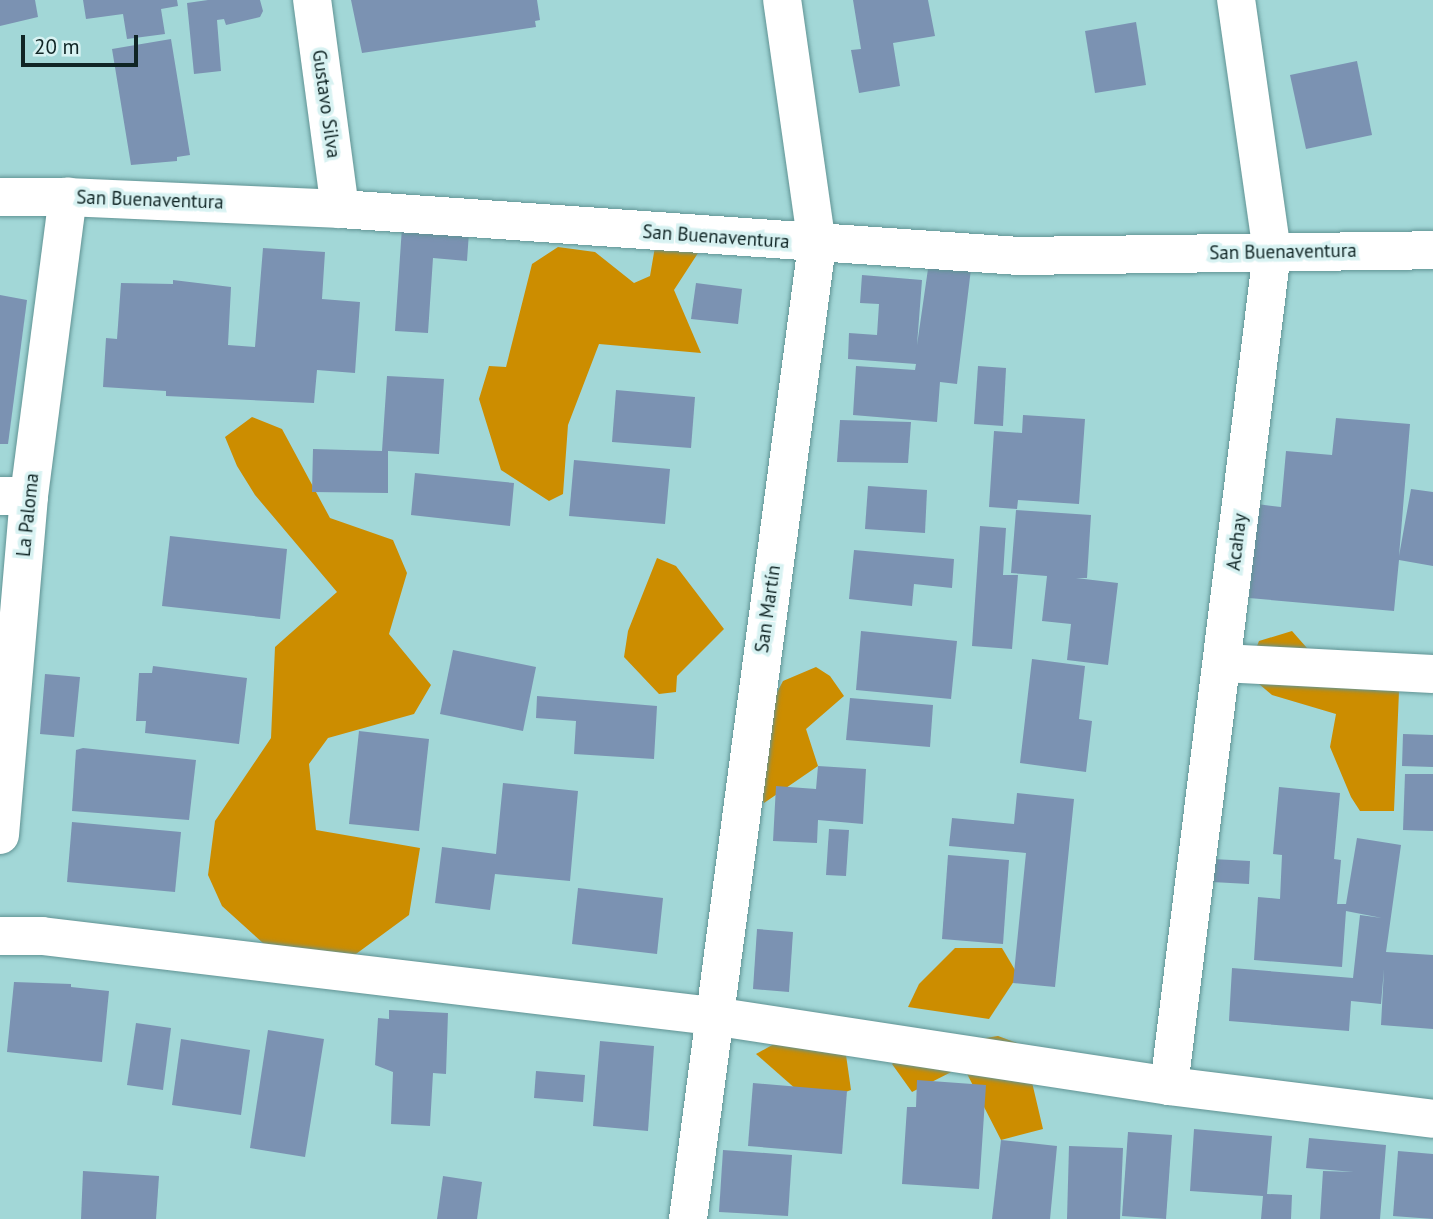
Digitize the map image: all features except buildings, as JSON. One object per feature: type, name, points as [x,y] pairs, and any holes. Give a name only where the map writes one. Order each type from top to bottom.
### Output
[{"type":"street","name":"Gustavo Silva","points":[[312,0],[340,209]]},
{"type":"street","name":"San Martín","points":[[688,1219],[817,245],[782,0]]},
{"type":"street","name":"Acahay","points":[[1170,1086],[1272,252],[1236,0]]},
{"type":"street","name":"San Buenaventura","points":[[0,197],[68,197],[340,209],[817,245],[1018,256],[1433,250]]},
{"type":"street","name":"La Paloma","points":[[0,835],[14,496],[68,197]]},
{"type":"street","points":[[1222,663],[1433,674]]},
{"type":"street","points":[[0,936],[42,936],[713,1016],[1170,1086],[1433,1119]]},
{"type":"shaded area","points":[[656,241],[700,250],[674,290],[701,353],[599,344],[568,425],[563,494],[549,501],[501,470],[479,399],[489,366],[506,367],[532,264],[558,247],[595,252],[634,283],[650,276]]},
{"type":"shaded area","points":[[252,417],[282,429],[330,518],[393,540],[407,573],[389,634],[431,685],[414,714],[328,738],[309,764],[316,830],[420,848],[409,915],[341,965],[274,953],[222,906],[208,875],[215,821],[271,738],[275,647],[337,592],[255,495],[237,466],[225,437]]},
{"type":"shaded area","points":[[657,558],[676,566],[724,629],[677,676],[676,692],[659,694],[624,657],[628,631]]},
{"type":"shaded area","points":[[1292,631],[1336,681],[1399,691],[1394,811],[1360,811],[1351,797],[1330,747],[1336,714],[1272,695],[1246,673],[1259,641]]},
{"type":"shaded area","points":[[816,667],[830,676],[844,696],[806,729],[818,766],[764,803],[741,761],[783,681]]},
{"type":"shaded area","points":[[955,948],[1002,948],[1018,975],[989,1019],[908,1007],[919,984]]},
{"type":"shaded area","points":[[804,1027],[846,1055],[851,1090],[821,1101],[797,1090],[756,1054]]},
{"type":"shaded area","points":[[998,1036],[1017,1043],[1027,1061],[1043,1129],[1001,1140],[963,1066],[912,1092],[892,1064],[904,1051]]}]
